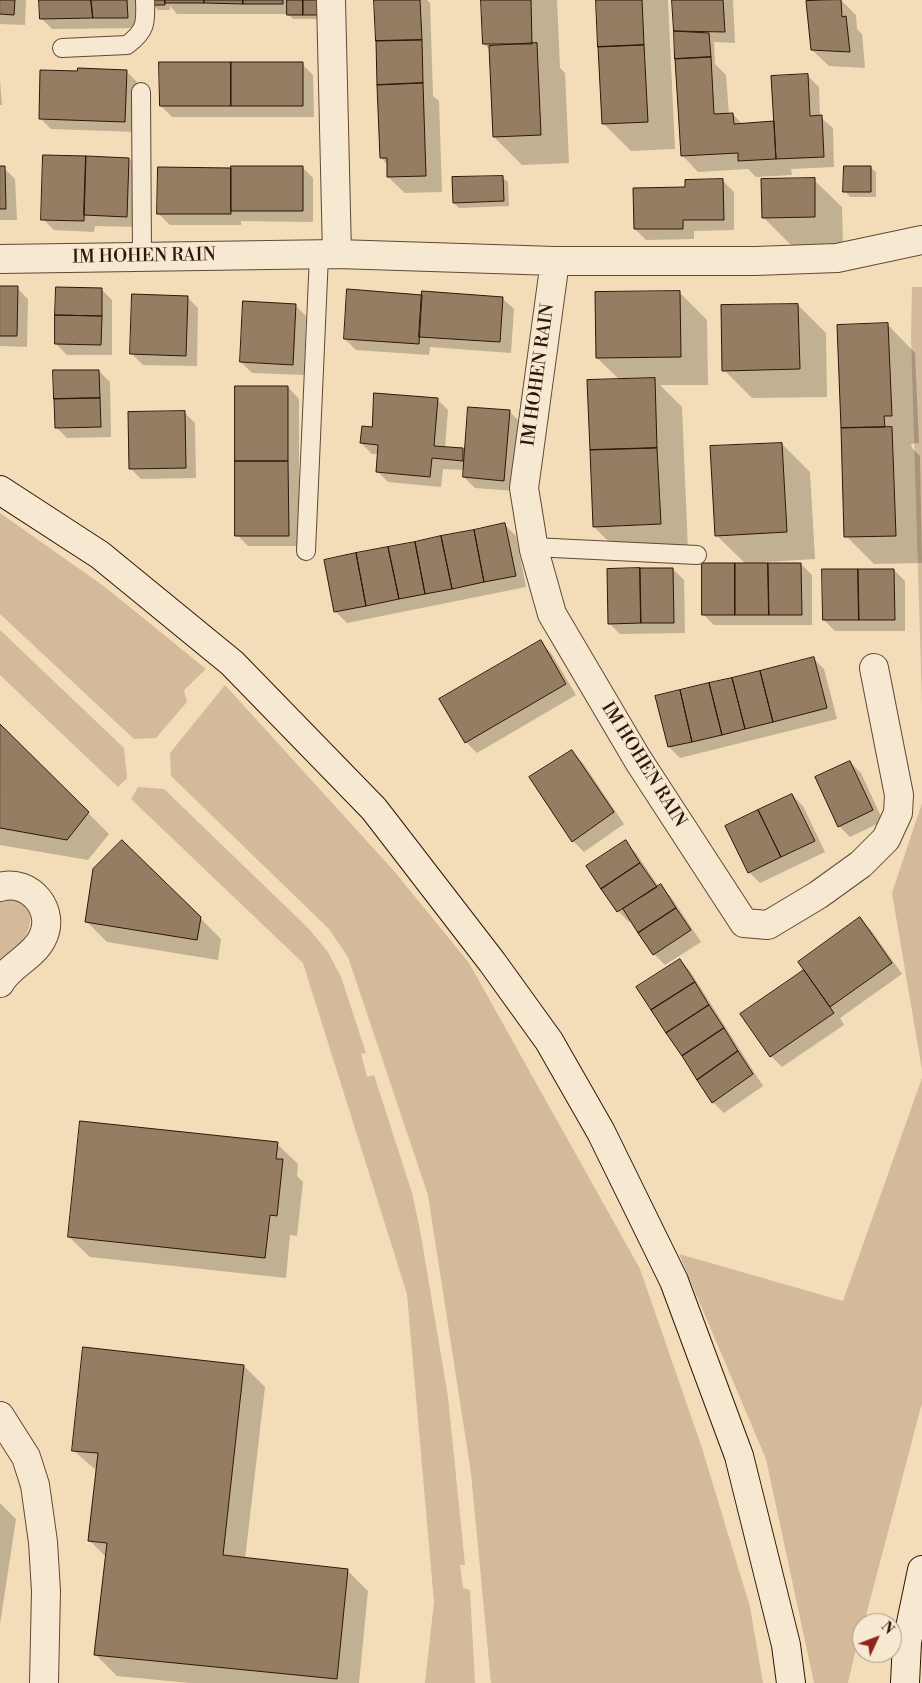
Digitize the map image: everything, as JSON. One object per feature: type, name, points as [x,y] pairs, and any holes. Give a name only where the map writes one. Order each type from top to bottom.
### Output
[{"type":"street","points":[[328,254],[331,0]]},
{"type":"street","name":"IM HOHEN RAIN","points":[[0,259],[328,254],[555,261],[837,258],[922,240]]},
{"type":"street","name":"IM HOHEN RAIN","points":[[555,261],[524,488],[534,547],[552,614],[638,760],[744,923],[768,925],[818,895],[861,864],[886,839],[898,813],[898,795],[874,668]]},
{"type":"street","points":[[0,490],[100,555],[239,670],[374,809],[492,962],[549,1041],[601,1132],[677,1291],[739,1456],[786,1645],[791,1683]]},
{"type":"street","points":[[0,886],[15,885],[35,896],[42,905],[46,928],[43,938],[36,948],[0,982]]},
{"type":"street","points":[[0,1416],[26,1457],[35,1485],[43,1542],[46,1592],[44,1683]]},
{"type":"street","points":[[905,1683],[907,1642],[922,1570]]},
{"type":"street","points":[[889,1683],[907,1642]]},
{"type":"lane","points":[[62,48],[127,46],[144,28],[146,19],[145,0]]},
{"type":"lane","points":[[141,92],[142,257]]},
{"type":"lane","points":[[306,551],[328,254]]},
{"type":"lane","points":[[534,547],[697,555]]},
{"type":"shaded area","points":[[912,287],[922,287],[922,703],[911,337]]},
{"type":"shaded area","points":[[0,513],[105,587],[206,669],[184,690],[187,702],[156,738],[134,739],[0,614]]},
{"type":"shaded area","points":[[0,630],[124,748],[127,778],[118,787],[0,675]]},
{"type":"shaded area","points":[[225,685],[394,871],[469,963],[640,1269],[702,1448],[750,1607],[763,1683],[491,1683],[471,1473],[428,1195],[348,957],[329,929],[171,776],[170,753]]},
{"type":"shaded area","points":[[138,787],[164,789],[308,928],[328,952],[341,977],[366,1053],[361,1054],[367,1077],[374,1075],[412,1193],[420,1230],[448,1397],[465,1565],[460,1565],[463,1588],[470,1590],[475,1683],[425,1683],[434,1602],[407,1294],[303,963],[131,799]]},
{"type":"shaded area","points":[[922,803],[922,1070],[892,893]]},
{"type":"shaded area","points":[[6,898],[21,903],[28,911],[30,921],[28,932],[15,951],[7,957],[0,959],[0,900]]},
{"type":"shaded area","points":[[922,1078],[922,1403],[867,1613],[852,1613],[853,1663],[848,1683],[814,1683],[766,1459],[679,1254],[843,1301]]},
{"type":"building","points":[[0,0],[15,0],[14,15],[0,14]]},
{"type":"building","points":[[39,0],[91,0],[93,18],[40,19]]},
{"type":"building","points":[[91,0],[127,0],[128,18],[93,18]]},
{"type":"building","points":[[151,0],[165,0],[165,5],[151,5]]},
{"type":"building","points":[[165,0],[204,0],[204,3],[165,3]]},
{"type":"building","points":[[204,0],[243,0],[243,4],[204,3]]},
{"type":"building","points":[[243,0],[283,0],[283,4],[243,4]]},
{"type":"building","points":[[287,0],[303,0],[303,15],[287,15]]},
{"type":"building","points":[[303,0],[319,0],[319,15],[303,15]]},
{"type":"building","points":[[374,0],[420,0],[422,40],[376,41]]},
{"type":"building","points":[[481,0],[531,0],[532,44],[483,44]]},
{"type":"building","points":[[596,0],[642,0],[644,45],[598,47]]},
{"type":"building","points":[[672,0],[723,0],[725,32],[674,31]]},
{"type":"building","points":[[841,0],[842,17],[846,16],[850,52],[811,50],[806,1]]},
{"type":"building","points":[[674,31],[709,33],[711,57],[675,59]]},
{"type":"building","points":[[422,40],[423,83],[377,85],[376,41]]},
{"type":"building","points":[[537,43],[541,135],[493,137],[489,46]]},
{"type":"building","points":[[644,45],[648,122],[602,124],[598,47]]},
{"type":"building","points":[[711,57],[714,114],[733,113],[734,124],[774,121],[776,159],[738,161],[738,153],[681,156],[675,59]]},
{"type":"building","points":[[159,62],[231,62],[231,106],[160,106]]},
{"type":"building","points":[[231,62],[303,62],[303,106],[231,106]]},
{"type":"building","points":[[78,68],[127,70],[125,122],[39,119],[40,70],[77,71]]},
{"type":"building","points":[[808,74],[810,116],[822,115],[824,157],[776,159],[771,76]]},
{"type":"building","points":[[423,83],[426,176],[387,177],[387,158],[380,158],[377,85]]},
{"type":"building","points":[[43,155],[86,156],[84,221],[41,220]]},
{"type":"building","points":[[86,156],[129,158],[127,217],[84,215]]},
{"type":"building","points":[[0,166],[5,166],[6,209],[0,209]]},
{"type":"building","points":[[231,166],[303,166],[303,211],[231,211]]},
{"type":"building","points":[[844,166],[871,166],[871,192],[843,192]]},
{"type":"building","points":[[158,167],[231,168],[231,214],[157,214]]},
{"type":"building","points":[[503,176],[504,201],[453,203],[452,177]]},
{"type":"building","points":[[815,178],[815,217],[762,218],[761,179]]},
{"type":"building","points":[[723,179],[724,220],[683,220],[683,229],[634,229],[633,188],[685,187],[685,180]]},
{"type":"building","points":[[0,286],[18,286],[17,336],[0,336]]},
{"type":"building","points":[[56,287],[102,288],[102,316],[55,315]]},
{"type":"building","points":[[347,289],[422,295],[419,344],[344,339]]},
{"type":"building","points":[[422,291],[503,297],[500,342],[419,337]]},
{"type":"building","points":[[680,291],[681,357],[596,358],[595,292]]},
{"type":"building","points":[[132,294],[188,296],[186,356],[130,354]]},
{"type":"building","points":[[243,301],[296,304],[293,365],[240,362]]},
{"type":"building","points":[[798,304],[800,369],[722,371],[721,305]]},
{"type":"building","points":[[55,315],[102,316],[101,345],[55,344]]},
{"type":"building","points":[[888,323],[892,416],[884,416],[885,427],[841,428],[837,325]]},
{"type":"building","points":[[53,370],[99,370],[100,398],[54,399]]},
{"type":"building","points":[[655,378],[657,448],[590,450],[587,380]]},
{"type":"building","points":[[235,386],[288,386],[288,461],[235,461]]},
{"type":"building","points":[[374,393],[438,398],[434,446],[463,448],[463,461],[432,458],[430,477],[376,472],[378,445],[360,443],[362,426],[372,427]]},
{"type":"building","points":[[100,398],[101,427],[55,428],[54,399]]},
{"type":"building","points":[[468,407],[510,410],[504,481],[463,477]]},
{"type":"building","points":[[185,411],[186,468],[129,469],[128,412]]},
{"type":"building","points":[[892,427],[896,536],[844,537],[841,428]]},
{"type":"building","points":[[782,443],[787,532],[715,536],[710,446]]},
{"type":"building","points":[[657,448],[661,524],[593,527],[590,450]]},
{"type":"building","points":[[235,461],[288,461],[289,536],[235,536]]},
{"type":"building","points":[[505,523],[516,576],[484,582],[474,530]]},
{"type":"building","points":[[474,530],[484,582],[452,589],[441,536]]},
{"type":"building","points":[[441,536],[452,589],[425,594],[415,542]]},
{"type":"building","points":[[415,542],[425,594],[399,599],[388,547]]},
{"type":"building","points":[[388,547],[399,599],[366,606],[356,553]]},
{"type":"building","points":[[356,553],[366,606],[334,612],[324,560]]},
{"type":"building","points":[[702,563],[735,563],[735,615],[702,615]]},
{"type":"building","points":[[735,563],[768,563],[769,615],[735,615]]},
{"type":"building","points":[[768,563],[801,563],[802,615],[769,615]]},
{"type":"building","points":[[640,568],[673,568],[674,623],[641,623]]},
{"type":"building","points":[[640,568],[641,623],[608,624],[607,569]]},
{"type":"building","points":[[822,569],[858,569],[859,620],[823,620]]},
{"type":"building","points":[[858,569],[894,569],[895,620],[859,620]]},
{"type":"building","points":[[541,640],[566,684],[465,743],[439,699]]},
{"type":"building","points":[[814,657],[827,708],[773,722],[760,671]]},
{"type":"building","points":[[760,671],[773,722],[745,729],[732,678]]},
{"type":"building","points":[[732,678],[745,729],[722,735],[709,683]]},
{"type":"building","points":[[709,683],[722,735],[692,742],[680,690]]},
{"type":"building","points":[[680,690],[692,742],[668,747],[655,696]]},
{"type":"building","points":[[0,724],[89,812],[67,840],[0,828]]},
{"type":"building","points":[[572,750],[614,812],[572,842],[529,777]]},
{"type":"building","points":[[850,761],[873,810],[838,827],[815,777]]},
{"type":"building","points":[[792,794],[815,841],[781,857],[758,810]]},
{"type":"building","points":[[758,810],[781,857],[748,873],[725,826]]},
{"type":"building","points":[[122,840],[201,917],[197,940],[85,922],[93,869]]},
{"type":"building","points":[[626,840],[640,863],[601,889],[586,866]]},
{"type":"building","points":[[640,863],[657,887],[617,912],[601,889]]},
{"type":"building","points":[[661,884],[676,908],[638,933],[623,909]]},
{"type":"building","points":[[676,908],[691,930],[653,955],[638,933]]},
{"type":"building","points":[[860,917],[892,963],[830,1007],[798,962]]},
{"type":"building","points":[[680,959],[695,982],[651,1010],[636,987]]},
{"type":"building","points":[[804,970],[834,1013],[770,1057],[740,1014]]},
{"type":"building","points":[[695,982],[709,1005],[666,1033],[651,1010]]},
{"type":"building","points":[[709,1005],[724,1028],[682,1056],[666,1033]]},
{"type":"building","points":[[724,1028],[738,1051],[697,1080],[682,1056]]},
{"type":"building","points":[[738,1051],[753,1074],[712,1103],[697,1080]]},
{"type":"building","points":[[80,1121],[278,1142],[276,1159],[283,1159],[277,1216],[270,1215],[265,1258],[68,1237]]},
{"type":"building","points":[[83,1347],[244,1365],[223,1555],[348,1569],[337,1679],[94,1655],[107,1543],[88,1541],[98,1453],[72,1451]]}]
